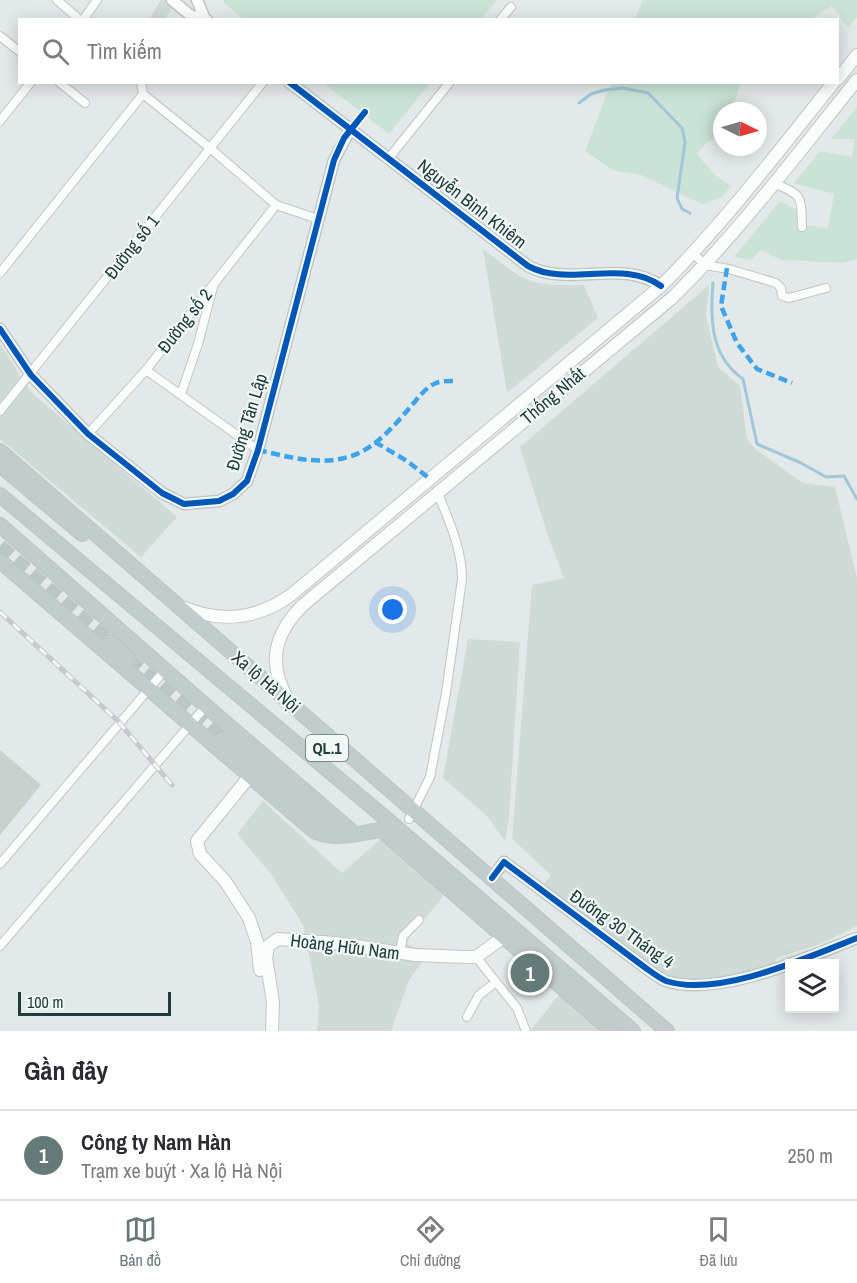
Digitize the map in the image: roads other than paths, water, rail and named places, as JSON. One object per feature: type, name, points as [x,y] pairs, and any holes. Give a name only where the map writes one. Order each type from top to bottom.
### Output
[{"type":"highway","name":"Xa lộ Hà Nội","points":[[0,451],[93,538],[489,882],[654,1031]]},
{"type":"highway","name":"Xa lộ Hà Nội","points":[[0,465],[178,605],[228,655],[294,706],[411,814]]},
{"type":"highway","name":"Xa lộ Hà Nội","points":[[0,495],[542,961],[633,1031]]},
{"type":"highway","name":"QL.1","points":[[0,525],[355,834]]},
{"type":"highway","points":[[0,561],[314,831],[324,836],[335,837],[386,826]]},
{"type":"highway","points":[[110,642],[129,659]]},
{"type":"highway","points":[[222,739],[335,837]]},
{"type":"highway","name":"Xa lộ Hà Nội","points":[[489,882],[668,1031]]},
{"type":"highway","name":"Xa lộ Hà Nội","points":[[555,972],[612,1031]]},
{"type":"main road","points":[[839,77],[857,55]]},
{"type":"main road","name":"Thống Nhất","points":[[294,706],[279,682],[276,653],[284,626],[303,605],[672,298],[705,265],[857,80]]},
{"type":"main road","name":"Thống Nhất","points":[[178,605],[212,617],[235,618],[259,612],[291,595],[661,286],[694,254],[723,220],[832,84]]},
{"type":"main road","points":[[661,286],[672,298]]},
{"type":"main road","points":[[291,595],[303,605]]},
{"type":"main road","points":[[249,777],[197,841],[200,854],[225,881],[252,926],[257,942],[265,1003],[265,1031]]},
{"type":"main road","points":[[476,957],[509,932]]},
{"type":"main road","name":"Hoàng Hữu Nam","points":[[272,1031],[273,1002],[266,958],[268,946],[278,939],[335,943],[400,953],[476,957]]},
{"type":"street","points":[[57,0],[80,18]]},
{"type":"street","points":[[84,18],[97,0]]},
{"type":"street","points":[[197,0],[206,18]]},
{"type":"street","points":[[179,2],[190,15],[206,18]]},
{"type":"street","points":[[502,18],[511,7]]},
{"type":"street","points":[[0,36],[18,50]]},
{"type":"street","points":[[0,121],[30,84]]},
{"type":"street","points":[[61,84],[85,103]]},
{"type":"street","points":[[0,273],[142,94],[141,84]]},
{"type":"street","name":"Đường số 1","points":[[0,411],[261,84]]},
{"type":"street","name":"Nguyễn Bỉnh Khiêm","points":[[292,84],[534,269],[547,273],[641,275],[661,286]]},
{"type":"street","points":[[388,159],[448,84]]},
{"type":"street","points":[[142,94],[276,205],[318,219]]},
{"type":"street","name":"Đường Tân Lập","points":[[0,329],[31,375],[88,434],[162,493],[184,504],[219,501],[233,494],[247,481],[258,450],[334,160],[350,130]]},
{"type":"street","points":[[774,183],[798,195],[801,201],[802,227]]},
{"type":"street","name":"Đường số 2","points":[[88,434],[146,370],[276,205]]},
{"type":"street","points":[[694,254],[705,265],[729,268],[776,283],[781,288],[784,298],[826,288]]},
{"type":"street","points":[[182,394],[214,283]]},
{"type":"street","points":[[146,370],[258,450]]},
{"type":"street","points":[[411,814],[430,777],[446,693],[462,579],[458,543],[438,493]]},
{"type":"street","points":[[0,864],[165,670]]},
{"type":"street","points":[[0,946],[206,706]]},
{"type":"street","name":"Đường 30 Tháng 4","points":[[489,882],[504,862],[646,969],[659,977],[677,983],[715,984],[748,977],[857,938]]},
{"type":"street","points":[[400,953],[403,936],[419,920]]},
{"type":"street","points":[[476,957],[517,1008],[526,1031]]},
{"type":"street","points":[[466,1017],[479,995],[495,983]]},
{"type":"waterway","points":[[579,103],[591,94],[605,90],[623,88],[648,93],[682,128],[685,143],[677,198],[682,209],[690,213]]},
{"type":"waterway","points":[[713,283],[714,336],[724,359],[743,379],[757,444],[801,463],[826,477],[844,476],[857,499]]},
{"type":"tunnel","points":[[0,546],[110,642]]},
{"type":"tunnel","points":[[129,659],[223,739]]},
{"type":"railway","points":[[0,612],[118,721],[172,785]]},
{"type":"place","name":"Công ty Nam Hàn","points":[[530,973]]}]
